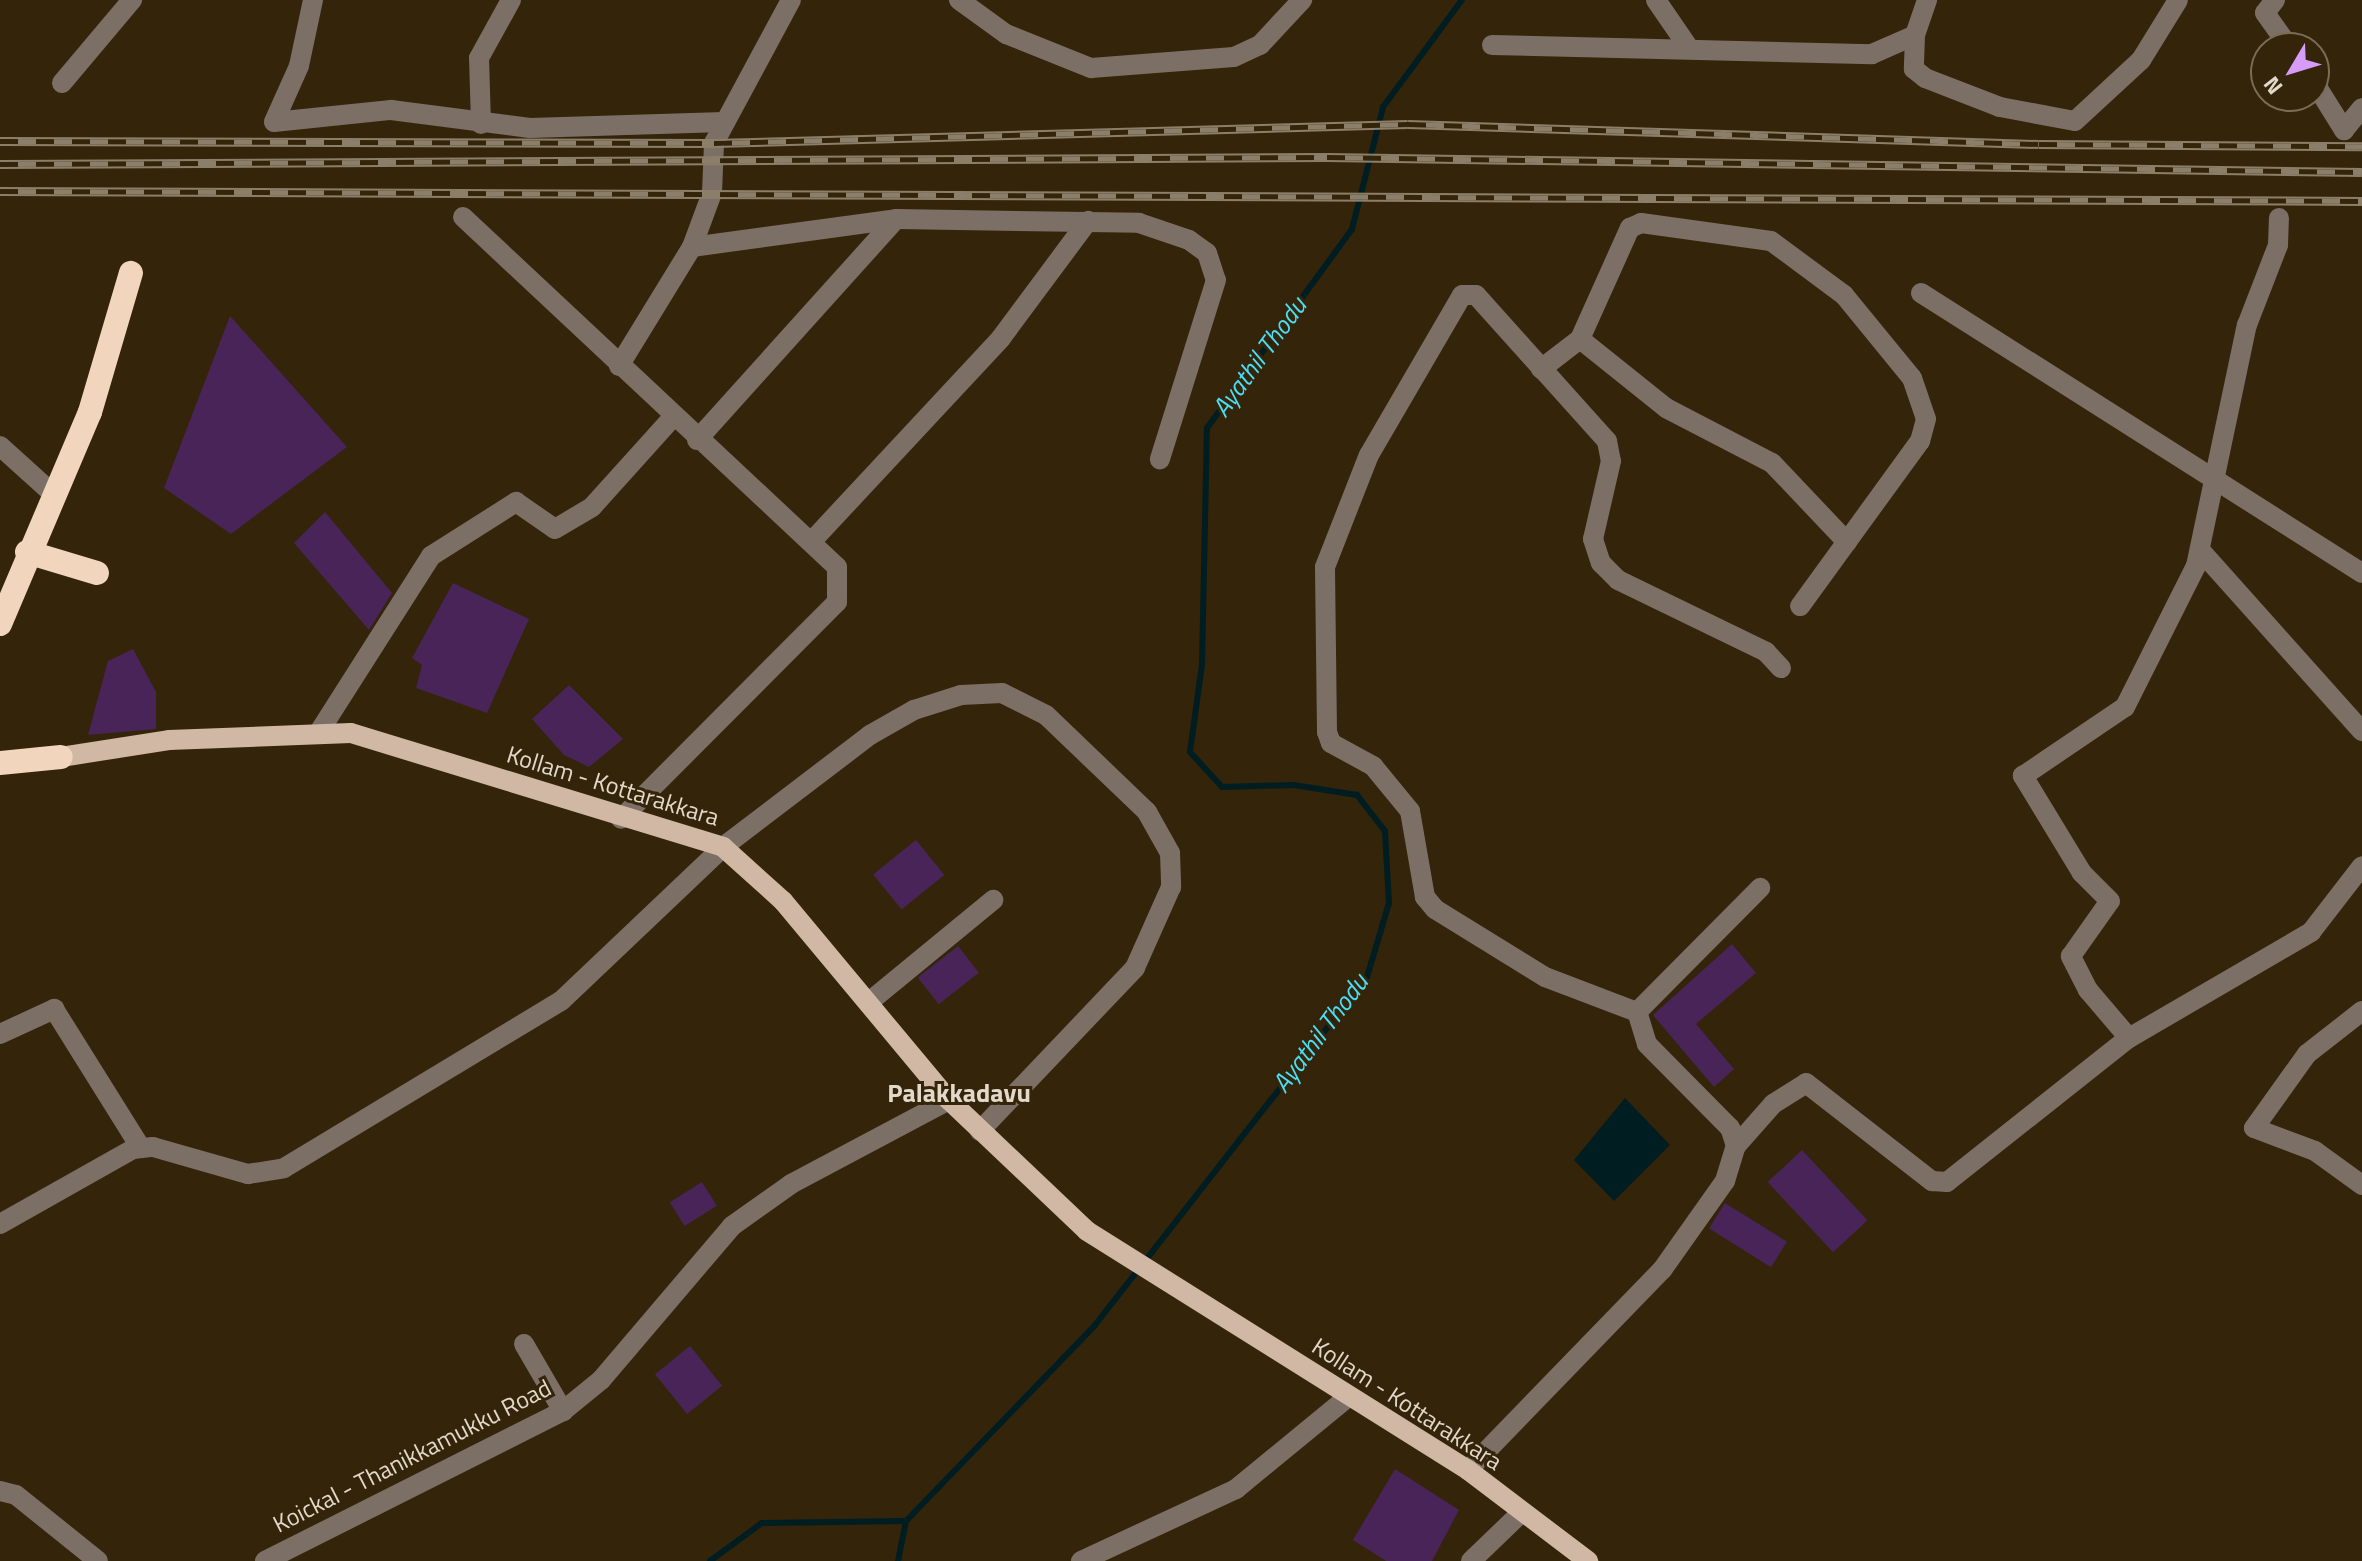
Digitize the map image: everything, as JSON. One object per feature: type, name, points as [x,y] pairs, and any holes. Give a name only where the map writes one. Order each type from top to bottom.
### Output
[{"type":"highway","points":[[0,624],[52,493],[90,412],[131,273]]},
{"type":"highway","points":[[27,552],[97,573]]},
{"type":"highway","points":[[0,763],[61,757]]},
{"type":"main road","name":"Kollam - Kottarakkara","points":[[61,757],[169,740],[319,732],[384,737],[621,819],[723,847],[783,901],[949,1100],[1087,1231],[1468,1470],[1588,1561]]},
{"type":"street","points":[[62,83],[132,0]]},
{"type":"street","points":[[313,0],[299,66],[274,122],[391,110],[481,124],[595,129],[724,122]]},
{"type":"street","points":[[481,124],[479,58],[511,0]]},
{"type":"street","points":[[619,366],[692,247],[712,193],[714,143],[791,0]]},
{"type":"street","points":[[959,0],[1027,44],[1091,68],[1121,68],[1234,57],[1260,45],[1302,0]]},
{"type":"street","points":[[1656,0],[1689,48]]},
{"type":"street","points":[[1927,0],[1915,35],[1914,69],[1925,78],[2000,107],[2075,121],[2141,60],[2178,0]]},
{"type":"street","points":[[2275,0],[2265,13],[2279,32]]},
{"type":"street","points":[[1492,45],[1872,54],[1915,35]]},
{"type":"street","points":[[2330,102],[2353,131]]},
{"type":"street","points":[[2353,131],[2362,108]]},
{"type":"street","points":[[463,217],[697,440],[812,541],[837,567],[837,602],[621,819]]},
{"type":"street","points":[[2129,1038],[2088,990],[2071,956],[2110,901],[2082,873],[2023,776],[2125,707],[2200,550],[2213,474],[2247,325],[2278,245],[2279,218]]},
{"type":"street","points":[[692,247],[896,219],[1088,221],[1171,233],[1215,265],[1160,459]]},
{"type":"street","points":[[697,440],[896,219]]},
{"type":"street","points":[[812,541],[1001,338],[1088,221]]},
{"type":"street","points":[[1541,369],[1580,339],[1616,253],[1630,228],[1641,223],[1771,241],[1844,295],[1912,378],[1926,419],[1920,441],[1800,606]]},
{"type":"street","points":[[1921,293],[2213,474],[2362,573]]},
{"type":"street","points":[[1637,1012],[1545,977],[1435,909],[1425,897],[1410,811],[1373,766],[1331,743],[1327,732],[1325,567],[1369,455],[1441,337],[1451,307],[1462,295],[1476,295],[1607,441],[1611,461],[1593,539],[1601,563],[1618,580],[1766,652],[1781,668]]},
{"type":"street","points":[[1580,339],[1666,408],[1772,463],[1847,542]]},
{"type":"street","points":[[319,732],[431,556],[516,502],[555,529],[592,507],[674,416]]},
{"type":"street","points":[[0,446],[52,493]]},
{"type":"street","points":[[2200,550],[2362,731]]},
{"type":"street","points":[[0,1224],[141,1148],[248,1174],[284,1168],[429,1076],[524,1028],[723,847],[870,735],[961,695],[1002,693],[1046,715],[1147,812],[1171,864],[1171,887],[1150,941],[1095,1018],[980,1131]]},
{"type":"street","points":[[1468,1470],[1662,1270],[1709,1208],[1736,1146],[1773,1104],[1806,1083],[1940,1185],[2129,1038],[2299,941],[2362,866]]},
{"type":"street","points":[[1637,1012],[1760,888]]},
{"type":"street","points":[[869,1002],[993,900]]},
{"type":"street","points":[[0,1034],[54,1009],[141,1148]]},
{"type":"street","points":[[2362,1011],[2307,1054],[2254,1128],[2315,1151],[2362,1185]]},
{"type":"street","points":[[1637,1012],[1647,1044],[1712,1106],[1736,1146]]},
{"type":"street","name":"Koickal - Thanikkamukku Road","points":[[265,1561],[563,1411],[601,1380],[732,1226],[791,1184],[949,1100]]},
{"type":"street","points":[[524,1344],[563,1411]]},
{"type":"street","points":[[1081,1561],[1236,1489],[1348,1397]]},
{"type":"street","points":[[0,1491],[16,1495],[98,1561]]},
{"type":"street","points":[[1471,1561],[1522,1512]]},
{"type":"water","points":[[1625,1098],[1670,1145],[1614,1201],[1574,1160]]},
{"type":"building","points":[[230,316],[347,447],[231,534],[164,488]]},
{"type":"building","points":[[325,512],[392,593],[369,630],[294,543]]},
{"type":"building","points":[[453,583],[529,619],[487,713],[416,688],[422,665],[412,658]]},
{"type":"building","points":[[133,649],[156,692],[156,729],[88,735],[108,661]]},
{"type":"building","points":[[569,685],[623,739],[589,767],[564,755],[532,719]]},
{"type":"building","points":[[916,840],[944,875],[902,910],[873,875]]},
{"type":"building","points":[[1732,944],[1756,973],[1696,1024],[1734,1069],[1714,1087],[1653,1015]]},
{"type":"building","points":[[958,946],[979,973],[939,1004],[918,977]]},
{"type":"building","points":[[1802,1150],[1867,1220],[1833,1252],[1768,1182]]},
{"type":"building","points":[[702,1182],[717,1206],[685,1226],[670,1202]]},
{"type":"building","points":[[1725,1203],[1787,1242],[1771,1267],[1709,1228]]},
{"type":"building","points":[[690,1346],[722,1386],[687,1414],[655,1374]]},
{"type":"building","points":[[1395,1469],[1459,1510],[1432,1561],[1386,1561],[1353,1540]]},
{"type":"waterway","name":"Ayathil Thodu","points":[[710,1561],[762,1523],[906,1521],[1095,1325],[1367,977],[1389,903],[1385,831],[1357,795],[1294,785],[1222,787],[1190,752],[1202,664],[1207,428],[1352,229],[1383,107],[1462,0]]},
{"type":"waterway","points":[[898,1561],[906,1521]]},
{"type":"railway","points":[[0,141],[714,143],[1408,124],[2039,144],[2362,146]]},
{"type":"railway","points":[[0,164],[1327,157],[2362,172]]},
{"type":"railway","points":[[0,191],[2362,201]]},
{"type":"district","name":"Palakkadavu","points":[[959,1093]]}]
